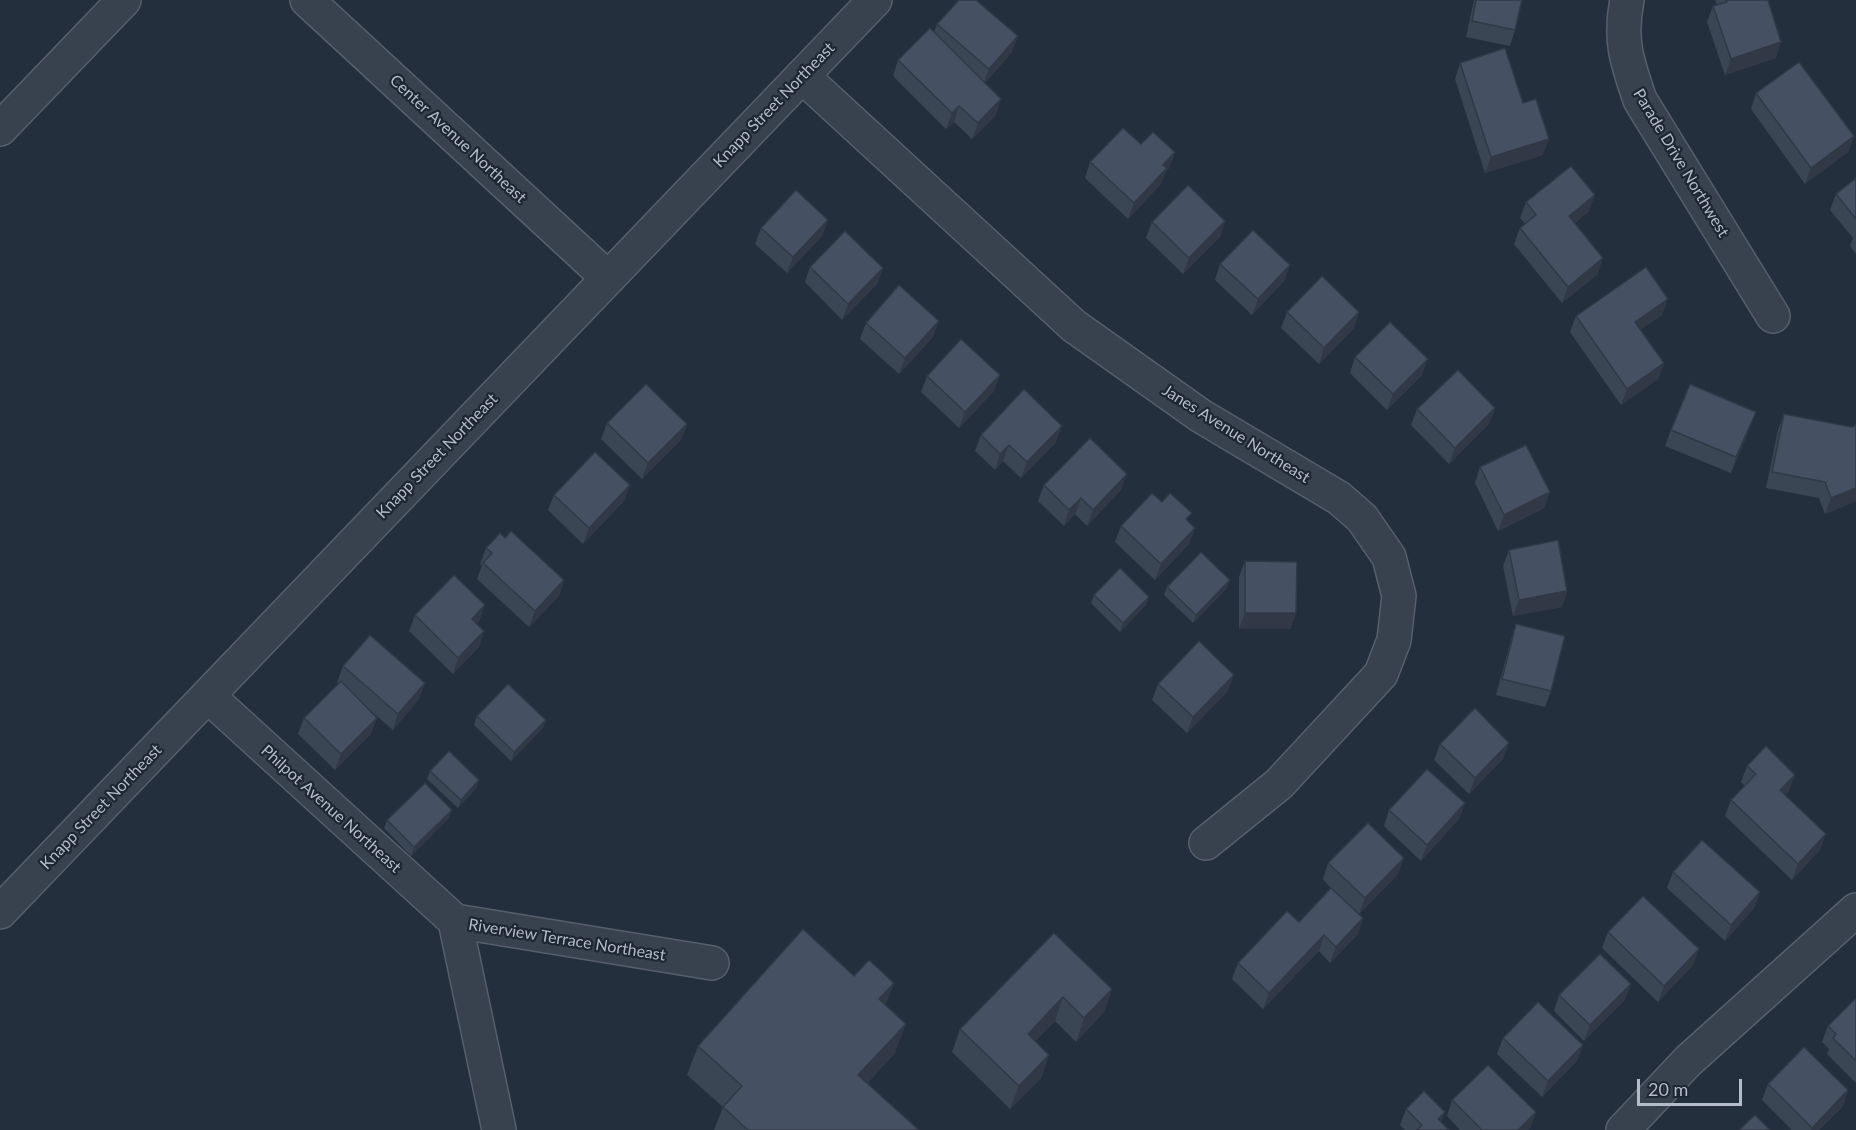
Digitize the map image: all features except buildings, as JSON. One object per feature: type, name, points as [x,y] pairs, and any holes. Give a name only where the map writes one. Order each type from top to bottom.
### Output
[{"type":"street","points":[[0,129],[124,0]]},
{"type":"street","name":"Center Avenue Northeast","points":[[308,0],[608,278]]},
{"type":"street","name":"Knapp Street Northeast","points":[[0,912],[875,0]]},
{"type":"street","name":"Parade Drive Northwest","points":[[1627,0],[1622,27],[1628,65],[1640,100],[1773,315]]},
{"type":"street","name":"Janes Avenue Northeast","points":[[802,76],[1074,326],[1201,416],[1339,498],[1362,518],[1389,557],[1399,596],[1394,640],[1381,674],[1279,784],[1206,843]]},
{"type":"street","name":"Philpot Avenue Northeast","points":[[208,696],[455,921]]},
{"type":"street","points":[[1623,1130],[1688,1061],[1856,910]]},
{"type":"street","name":"Riverview Terrace Northeast","points":[[499,1130],[455,921],[712,963]]}]
